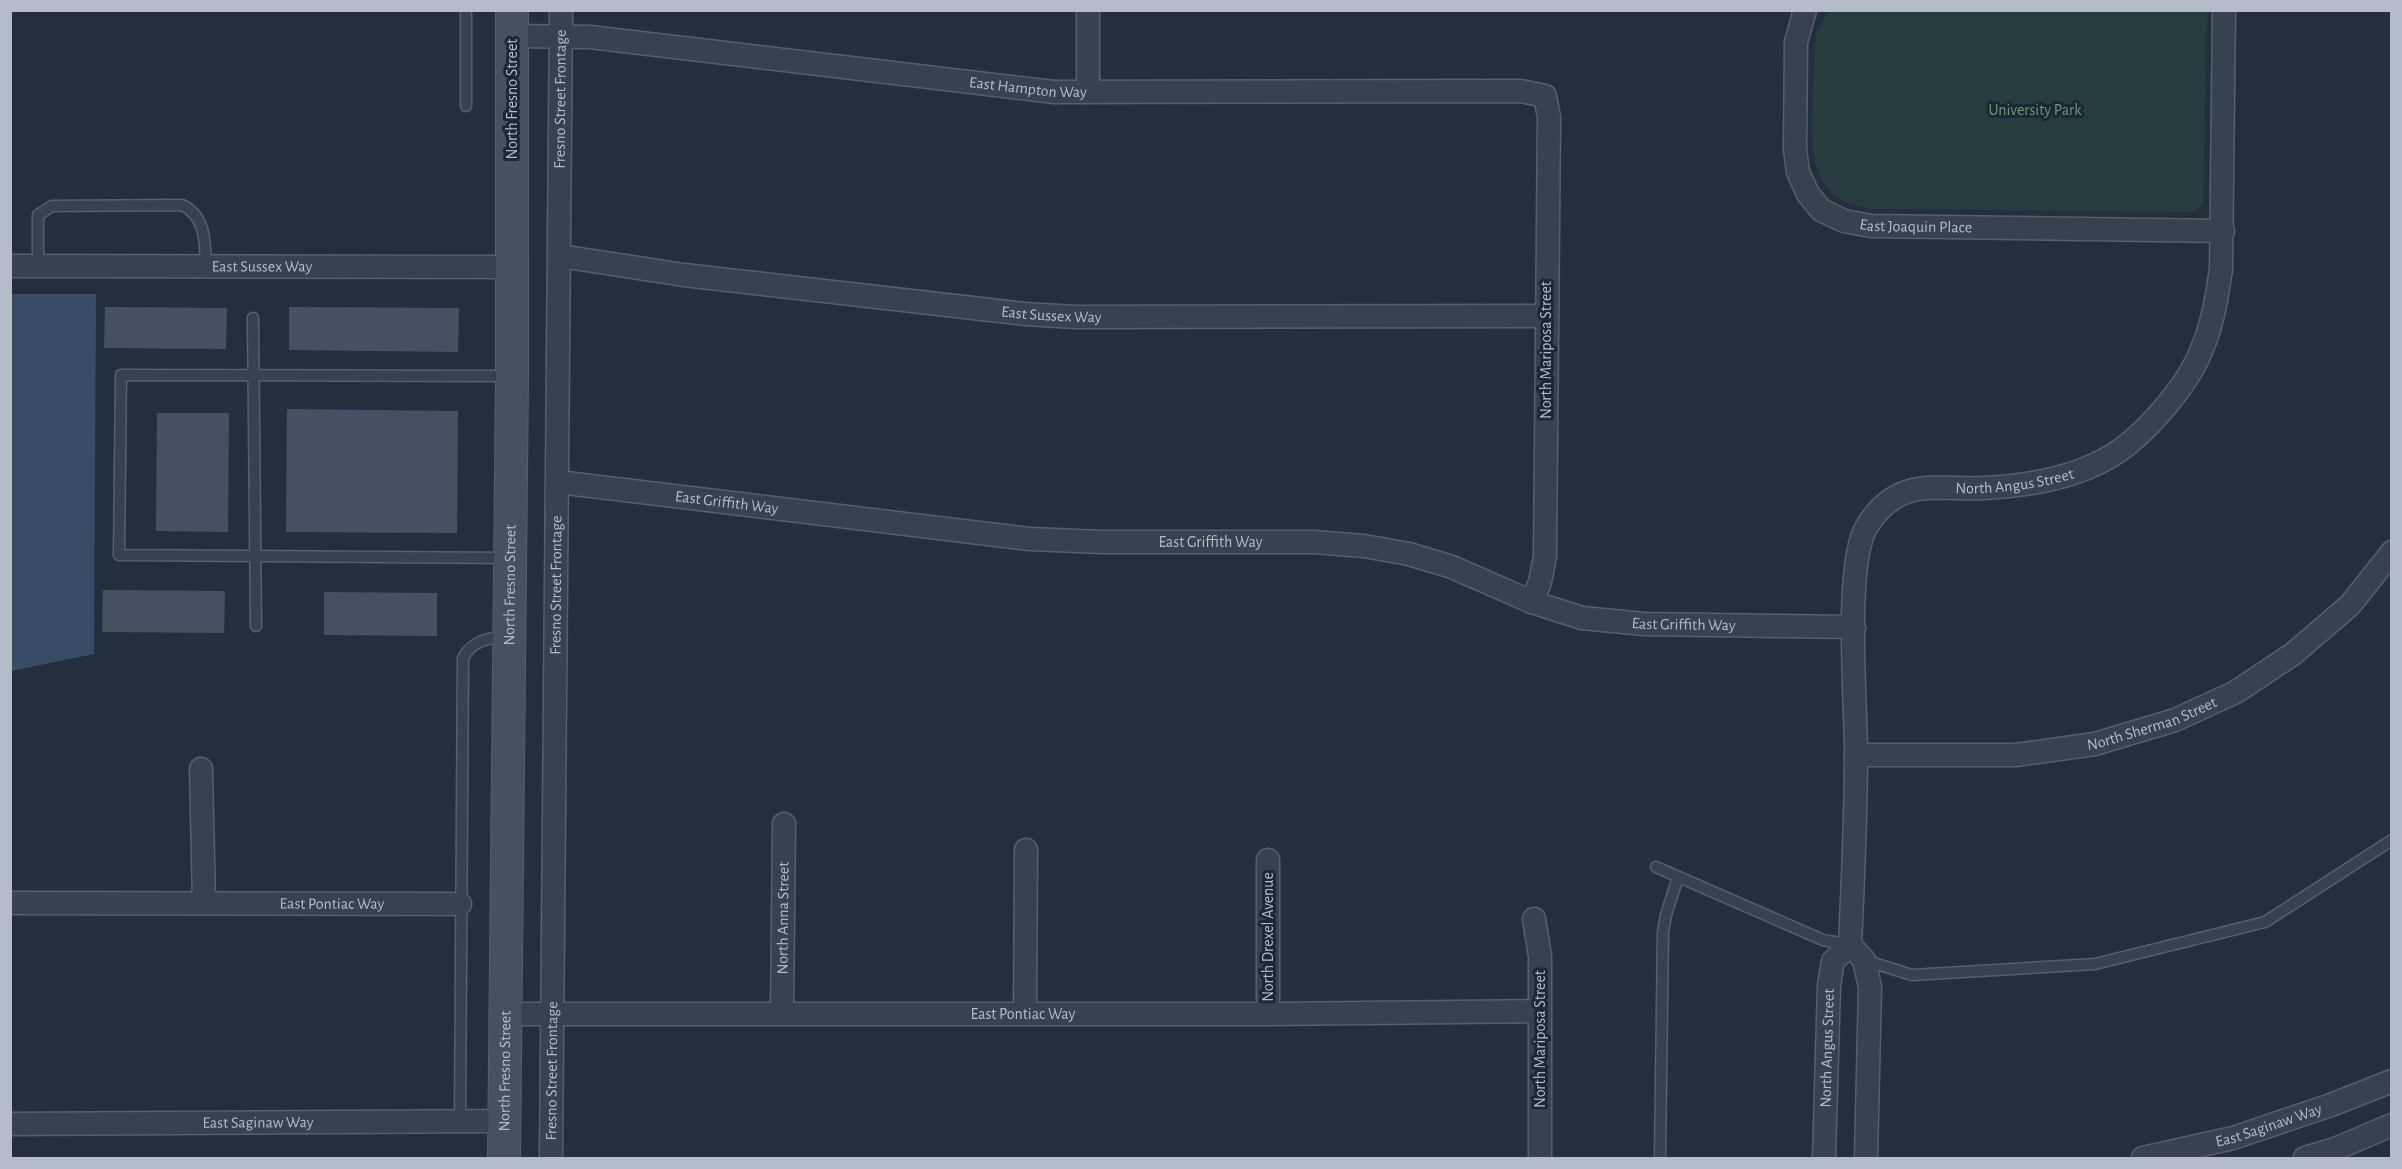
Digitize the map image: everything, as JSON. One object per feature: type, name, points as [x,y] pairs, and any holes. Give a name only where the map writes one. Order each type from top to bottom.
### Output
[{"type":"main road","name":"North Fresno Street","points":[[504,1158],[513,267],[512,23]]},
{"type":"street","name":"Fresno Street Frontage","points":[[551,1158],[561,10]]},
{"type":"street","points":[[1088,10],[1088,92]]},
{"type":"street","name":"East Joaquin Place","points":[[1805,10],[1796,42],[1795,148],[1798,172],[1808,195],[1821,210],[1844,221],[1871,226],[2223,231]]},
{"type":"street","name":"North Angus Street","points":[[1866,1158],[1870,987],[1857,953],[1854,627],[1856,559],[1865,528],[1881,507],[1906,491],[1928,486],[1984,488],[2024,484],[2060,476],[2104,460],[2133,440],[2159,413],[2181,385],[2202,350],[2216,308],[2221,269],[2224,10]]},
{"type":"street","name":"East Hampton Way","points":[[512,23],[561,36],[590,37],[1053,92],[1521,91],[1545,96]]},
{"type":"street","name":"North Mariposa Street","points":[[1532,602],[1540,582],[1545,556],[1549,117],[1545,96]]},
{"type":"street","name":"East Sussex Way","points":[[560,256],[684,275],[1025,314],[1074,317],[1546,316]]},
{"type":"street","name":"East Sussex Way","points":[[10,266],[513,267]]},
{"type":"street","name":"East Griffith Way","points":[[558,482],[1030,539],[1102,542],[1313,542],[1364,546],[1409,554],[1452,567],[1532,602],[1582,618],[1644,624],[1854,627]]},
{"type":"street","name":"North Sherman Street","points":[[1856,755],[2016,755],[2096,744],[2175,720],[2236,692],[2293,654],[2350,605],[2391,552]]},
{"type":"street","points":[[201,769],[204,902]]},
{"type":"street","name":"North Anna Street","points":[[782,1014],[784,824]]},
{"type":"street","points":[[1025,1014],[1026,850]]},
{"type":"street","name":"North Drexel Avenue","points":[[1268,860],[1268,1014]]},
{"type":"street","name":"East Pontiac Way","points":[[10,903],[460,904]]},
{"type":"street","name":"North Mariposa Street","points":[[1534,920],[1540,956],[1540,1158]]},
{"type":"street","name":"North Angus Street","points":[[1824,1158],[1829,985],[1833,961],[1857,953]]},
{"type":"street","name":"East Pontiac Way","points":[[505,1014],[1268,1014],[1540,1011]]},
{"type":"street","name":"East Saginaw Way","points":[[2143,1158],[2233,1138],[2331,1106],[2391,1081]]},
{"type":"street","name":"East Saginaw Way","points":[[10,1124],[504,1121]]},
{"type":"street","points":[[2305,1158],[2335,1149],[2391,1125]]},
{"type":"lane","points":[[466,10],[466,106]]},
{"type":"lane","points":[[38,266],[38,215],[52,206],[182,206],[196,215],[205,236],[206,266]]},
{"type":"lane","points":[[252,318],[256,626]]},
{"type":"lane","points":[[510,558],[119,555],[121,375],[512,376]]},
{"type":"lane","points":[[460,1121],[463,658],[467,651],[480,641],[509,636]]},
{"type":"lane","points":[[1656,867],[1823,940],[1912,975],[2095,964],[2265,922],[2391,840]]},
{"type":"lane","points":[[1660,1158],[1663,932],[1678,877]]},
{"type":"green space","name":"University Park","points":[[1829,10],[2207,11],[2203,204],[2195,212],[1869,209],[1842,200],[1829,190],[1819,175],[1813,145],[1815,42],[1817,31]]},
{"type":"water","points":[[11,294],[96,294],[94,654],[11,671]]},
{"type":"building","points":[[105,307],[227,308],[226,349],[104,348]]},
{"type":"building","points":[[289,307],[459,308],[458,352],[289,350]]},
{"type":"building","points":[[287,409],[458,411],[457,533],[286,532]]},
{"type":"building","points":[[157,413],[229,413],[228,532],[156,531]]},
{"type":"building","points":[[103,590],[225,591],[224,633],[102,632]]},
{"type":"building","points":[[324,592],[437,593],[437,636],[324,635]]}]
